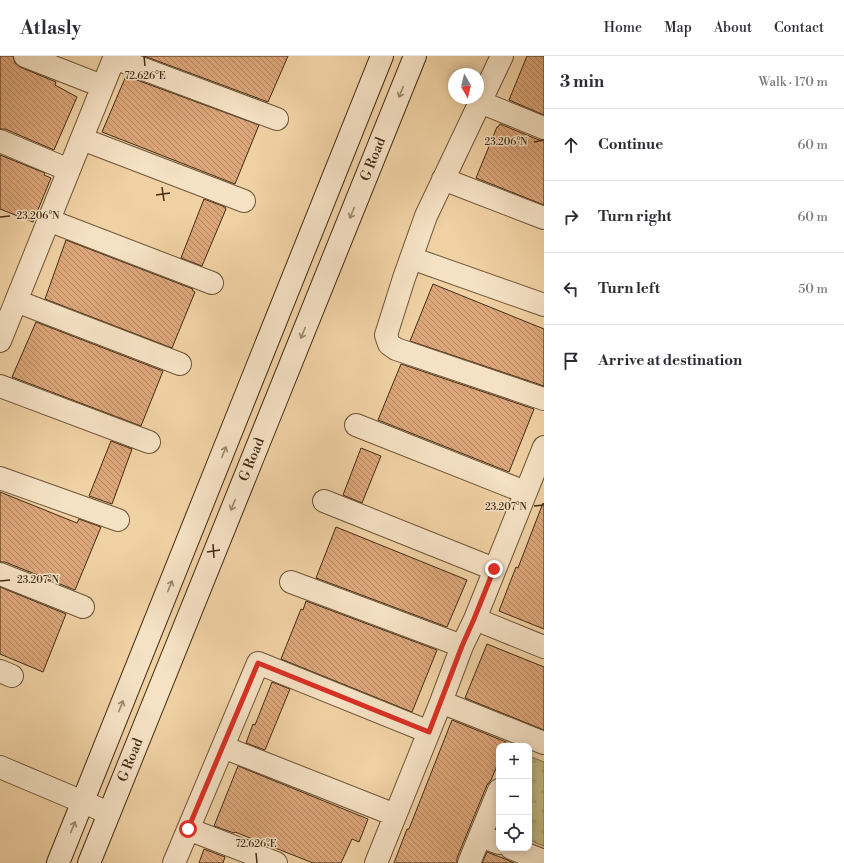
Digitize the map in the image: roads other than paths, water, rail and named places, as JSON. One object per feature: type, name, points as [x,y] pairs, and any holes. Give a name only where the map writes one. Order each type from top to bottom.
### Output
[{"type":"street","points":[[25,56],[102,86]]},
{"type":"street","name":"G Road","points":[[58,863],[382,56]]},
{"type":"street","name":"G Road","points":[[89,863],[415,56]]},
{"type":"street","points":[[484,94],[502,56]]},
{"type":"street","points":[[0,341],[114,57],[277,119]]},
{"type":"street","points":[[479,104],[426,216],[386,335],[389,344],[396,349],[544,399]]},
{"type":"street","points":[[484,104],[544,128]]},
{"type":"street","points":[[82,139],[244,201]]},
{"type":"street","points":[[0,141],[69,170]]},
{"type":"street","points":[[443,179],[544,218]]},
{"type":"street","points":[[48,220],[212,282]]},
{"type":"street","points":[[411,258],[544,305]]},
{"type":"street","points":[[16,301],[180,364]]},
{"type":"street","points":[[0,386],[149,442]]},
{"type":"street","points":[[356,425],[525,492]]},
{"type":"street","points":[[376,863],[462,646],[544,447]]},
{"type":"street","points":[[0,478],[118,520]]},
{"type":"street","points":[[324,501],[494,569]]},
{"type":"street","points":[[0,574],[83,607]]},
{"type":"street","points":[[291,582],[462,646]]},
{"type":"street","points":[[474,619],[544,647]]},
{"type":"street","points":[[174,863],[258,663],[429,732]]},
{"type":"street","points":[[441,702],[519,740],[544,743]]},
{"type":"street","points":[[223,747],[395,815]]},
{"type":"street","points":[[0,766],[109,813]]},
{"type":"street","points":[[470,863],[490,840],[496,807]]},
{"type":"street","points":[[188,829],[276,863]]},
{"type":"street","points":[[519,851],[544,861]]}]
